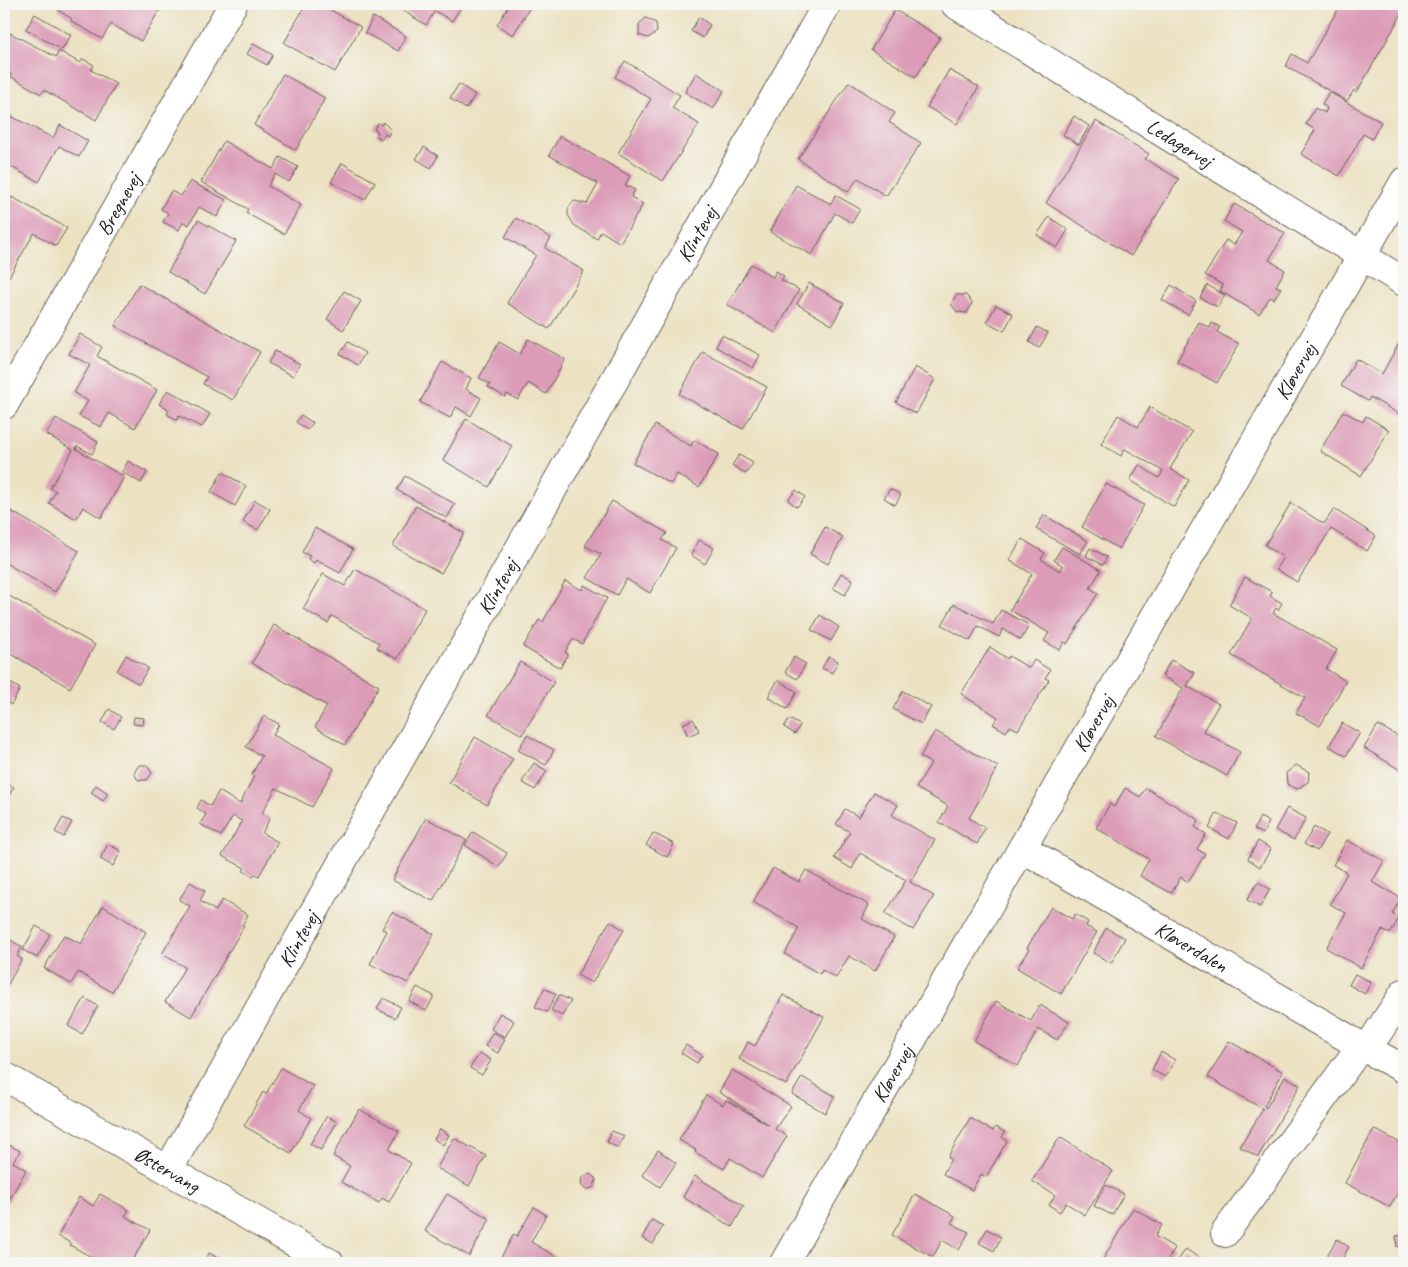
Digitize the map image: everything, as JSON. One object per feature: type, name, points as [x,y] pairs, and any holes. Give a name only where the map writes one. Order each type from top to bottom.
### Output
[{"type":"street","name":"Bregnevej","points":[[4,405],[233,4]]},
{"type":"street","name":"Klintevej","points":[[168,1170],[827,4]]},
{"type":"street","name":"Ledagervej","points":[[955,4],[1404,282]]},
{"type":"street","name":"Kløvervej","points":[[784,1263],[1404,182]]},
{"type":"street","name":"Kløverdalen","points":[[1022,848],[1404,1070]]},
{"type":"street","points":[[1225,1234],[1404,993]]},
{"type":"street","name":"Østervang","points":[[4,1076],[330,1263]]},
{"type":"building","points":[[62,4],[158,4],[162,6],[141,41],[111,24],[102,39],[71,21],[72,19],[58,10]]},
{"type":"building","points":[[306,4],[320,4],[361,27],[335,72],[284,43]]},
{"type":"building","points":[[406,4],[463,4],[452,21],[435,11],[426,25],[402,10]]},
{"type":"building","points":[[510,4],[532,4],[513,35],[497,25]]},
{"type":"building","points":[[1341,4],[1404,4],[1404,10],[1357,92],[1354,90],[1347,101],[1286,66],[1292,54],[1307,63]]},
{"type":"building","points":[[895,10],[940,37],[916,77],[871,50]]},
{"type":"building","points":[[35,14],[71,35],[62,50],[26,29]]},
{"type":"building","points":[[373,17],[406,36],[398,51],[365,33]]},
{"type":"building","points":[[699,17],[710,25],[703,38],[691,31]]},
{"type":"building","points":[[646,18],[656,23],[657,32],[648,38],[639,35],[639,24]]},
{"type":"building","points":[[10,33],[56,57],[59,51],[80,63],[83,59],[94,65],[91,70],[116,84],[96,120],[44,90],[41,94],[10,76],[11,74],[4,70],[4,44]]},
{"type":"building","points":[[253,44],[273,55],[267,65],[247,54]]},
{"type":"building","points":[[625,61],[680,95],[672,108],[699,124],[663,181],[618,153],[651,99],[615,77]]},
{"type":"building","points":[[949,70],[979,87],[957,124],[927,107]]},
{"type":"building","points":[[696,73],[724,91],[713,109],[685,92]]},
{"type":"building","points":[[283,74],[325,98],[296,150],[254,125]]},
{"type":"building","points":[[849,82],[895,113],[889,122],[921,143],[886,196],[858,178],[848,192],[798,159]]},
{"type":"building","points":[[459,84],[475,95],[466,109],[450,98]]},
{"type":"building","points":[[1329,92],[1381,122],[1372,139],[1363,134],[1339,176],[1301,154],[1315,130],[1306,124],[1315,108],[1325,113],[1327,108],[1322,104]]},
{"type":"building","points":[[9,115],[53,138],[60,125],[88,141],[79,157],[59,146],[39,182],[4,163],[4,126]]},
{"type":"building","points":[[1074,116],[1089,126],[1079,145],[1063,135]]},
{"type":"building","points":[[1096,121],[1149,154],[1145,159],[1179,179],[1131,256],[1046,203]]},
{"type":"building","points":[[383,122],[391,130],[388,136],[385,134],[382,139],[376,136],[378,132],[374,129],[378,123],[382,125]]},
{"type":"building","points":[[560,136],[630,176],[625,185],[635,190],[631,197],[643,204],[620,243],[601,231],[597,239],[574,225],[568,215],[568,209],[575,201],[587,204],[598,184],[549,155]]},
{"type":"building","points":[[224,141],[273,169],[280,157],[298,167],[289,182],[275,174],[268,186],[301,205],[284,234],[246,213],[248,209],[201,182]]},
{"type":"building","points":[[424,147],[438,156],[431,168],[416,159]]},
{"type":"building","points":[[342,163],[375,182],[365,200],[331,182]]},
{"type":"building","points":[[190,181],[226,200],[217,217],[199,207],[189,225],[183,222],[179,230],[163,222],[168,213],[161,209],[171,191],[181,196]]},
{"type":"building","points":[[796,185],[831,204],[835,195],[860,209],[852,223],[835,213],[812,255],[770,232]]},
{"type":"building","points":[[12,197],[67,228],[56,246],[34,233],[9,277],[4,274],[4,210]]},
{"type":"building","points":[[1234,204],[1285,233],[1269,260],[1285,270],[1276,286],[1281,288],[1274,299],[1270,297],[1259,314],[1220,291],[1223,285],[1205,275],[1226,240],[1234,245],[1242,232],[1224,221]]},
{"type":"building","points":[[1049,217],[1068,230],[1057,248],[1037,235]]},
{"type":"building","points":[[516,218],[551,238],[545,248],[584,271],[549,329],[507,303],[536,255],[505,237]]},
{"type":"building","points":[[198,220],[236,241],[205,294],[168,272]]},
{"type":"building","points":[[751,264],[773,277],[776,271],[784,276],[781,280],[799,290],[775,333],[727,305]]},
{"type":"building","points":[[809,283],[844,303],[832,325],[797,304]]},
{"type":"building","points":[[139,284],[260,352],[233,400],[203,384],[207,377],[115,326]]},
{"type":"building","points":[[1171,285],[1196,301],[1188,315],[1162,300]]},
{"type":"building","points":[[1207,285],[1225,295],[1218,307],[1200,298]]},
{"type":"building","points":[[344,291],[361,301],[343,330],[327,319]]},
{"type":"building","points":[[956,295],[966,295],[972,303],[967,313],[957,312],[951,304]]},
{"type":"building","points":[[996,305],[1013,314],[1004,331],[987,322]]},
{"type":"building","points":[[1199,322],[1210,328],[1212,323],[1220,327],[1217,332],[1239,344],[1217,383],[1177,361]]},
{"type":"building","points":[[1037,327],[1048,333],[1039,348],[1029,342]]},
{"type":"building","points":[[80,334],[102,347],[97,356],[157,390],[135,428],[109,413],[101,427],[79,416],[88,401],[74,393],[90,365],[69,354]]},
{"type":"building","points":[[1404,334],[1404,417],[1370,397],[1368,401],[1341,386],[1356,359],[1382,374]]},
{"type":"building","points":[[722,335],[760,355],[753,368],[716,347]]},
{"type":"building","points":[[528,339],[565,359],[546,394],[528,383],[518,400],[507,394],[505,397],[488,387],[490,384],[479,378],[499,342],[520,354]]},
{"type":"building","points":[[348,342],[365,353],[358,365],[340,354]]},
{"type":"building","points":[[275,351],[300,364],[293,376],[268,363]]},
{"type":"building","points":[[703,352],[767,387],[743,429],[679,394]]},
{"type":"building","points":[[442,362],[471,378],[466,389],[481,398],[471,416],[456,407],[450,418],[420,402]]},
{"type":"building","points":[[915,367],[935,379],[916,414],[896,402]]},
{"type":"building","points":[[168,390],[210,414],[202,427],[179,416],[177,420],[167,414],[169,410],[159,404]]},
{"type":"building","points":[[1150,407],[1192,432],[1170,469],[1189,480],[1174,507],[1130,480],[1139,465],[1159,478],[1163,471],[1125,449],[1121,456],[1101,444],[1118,415],[1138,427]]},
{"type":"building","points":[[1343,411],[1363,422],[1366,416],[1389,430],[1361,476],[1320,451]]},
{"type":"building","points":[[301,415],[313,423],[307,430],[296,422]]},
{"type":"building","points":[[56,418],[98,442],[92,454],[77,446],[76,449],[124,477],[101,518],[83,507],[76,519],[49,503],[56,491],[50,488],[73,450],[46,434]]},
{"type":"building","points":[[466,419],[512,446],[489,487],[443,460]]},
{"type":"building","points":[[655,425],[691,446],[694,440],[719,454],[699,487],[677,474],[671,484],[633,463]]},
{"type":"building","points":[[739,455],[753,463],[746,474],[732,465]]},
{"type":"building","points":[[128,461],[147,472],[141,483],[122,472]]},
{"type":"building","points":[[222,472],[246,486],[235,506],[211,492]]},
{"type":"building","points":[[405,476],[455,504],[447,518],[397,490]]},
{"type":"building","points":[[1106,484],[1144,505],[1119,549],[1082,527]]},
{"type":"building","points":[[890,489],[901,495],[895,505],[884,498]]},
{"type":"building","points":[[796,490],[805,497],[797,507],[788,500]]},
{"type":"building","points":[[255,500],[270,509],[258,530],[243,522]]},
{"type":"building","points":[[612,501],[667,533],[662,540],[676,548],[650,593],[626,579],[617,595],[587,578],[601,554],[585,546]]},
{"type":"building","points":[[1291,503],[1324,524],[1334,509],[1376,536],[1367,551],[1331,529],[1297,582],[1276,569],[1283,557],[1265,545]]},
{"type":"building","points":[[416,506],[464,533],[441,573],[393,546]]},
{"type":"building","points":[[4,507],[79,551],[55,592],[4,562]]},
{"type":"building","points":[[1044,515],[1088,541],[1080,554],[1036,529]]},
{"type":"building","points":[[825,527],[843,537],[828,564],[810,554]]},
{"type":"building","points":[[315,528],[353,549],[340,573],[316,560],[314,563],[308,559],[310,556],[302,552]]},
{"type":"building","points":[[1022,539],[1045,553],[1041,559],[1060,571],[1063,566],[1054,560],[1062,547],[1101,570],[1090,588],[1098,593],[1067,644],[1064,642],[1060,650],[1044,641],[1049,633],[1010,610],[1032,574],[1009,560]]},
{"type":"building","points":[[699,540],[714,548],[705,564],[691,555]]},
{"type":"building","points":[[1090,548],[1107,557],[1103,565],[1086,556]]},
{"type":"building","points":[[355,569],[425,609],[397,659],[377,648],[379,643],[332,616],[328,623],[303,609],[323,574],[345,586]]},
{"type":"building","points":[[841,573],[853,580],[845,595],[833,588]]},
{"type":"building","points":[[1245,577],[1272,592],[1270,596],[1282,603],[1278,610],[1276,608],[1273,613],[1337,650],[1326,669],[1346,681],[1320,726],[1296,713],[1305,698],[1231,655],[1252,618],[1229,605]]},
{"type":"building","points":[[565,581],[582,590],[584,585],[607,598],[582,644],[573,639],[565,652],[568,654],[560,668],[523,647],[539,620],[543,622]]},
{"type":"building","points":[[4,593],[95,645],[70,688],[4,650]]},
{"type":"building","points":[[954,604],[993,624],[1001,610],[1029,625],[1021,640],[1003,629],[999,637],[978,626],[970,641],[942,625]]},
{"type":"building","points":[[820,615],[839,627],[831,641],[811,630]]},
{"type":"building","points":[[274,625],[379,686],[345,745],[315,727],[327,706],[252,663]]},
{"type":"building","points":[[990,647],[1008,659],[1009,656],[1029,668],[1034,660],[1050,670],[1045,678],[1049,680],[1018,730],[1010,726],[1006,732],[993,724],[998,717],[961,694]]},
{"type":"building","points":[[126,655],[148,668],[139,684],[117,671]]},
{"type":"building","points":[[829,656],[838,661],[832,673],[822,668]]},
{"type":"building","points":[[794,657],[806,664],[797,679],[785,672]]},
{"type":"building","points":[[1171,660],[1195,673],[1187,686],[1219,704],[1203,731],[1240,752],[1227,776],[1156,736],[1183,688],[1162,676]]},
{"type":"building","points":[[520,662],[554,682],[522,735],[488,715]]},
{"type":"building","points":[[4,679],[20,689],[11,705],[4,700]]},
{"type":"building","points":[[778,680],[797,692],[787,709],[768,697]]},
{"type":"building","points":[[903,691],[931,707],[921,724],[893,709]]},
{"type":"building","points":[[109,709],[121,717],[114,729],[102,722]]},
{"type":"building","points":[[264,716],[279,724],[273,735],[334,768],[312,807],[276,788],[262,813],[270,818],[262,833],[278,842],[259,876],[255,874],[253,877],[243,871],[245,868],[222,856],[242,821],[233,816],[221,836],[200,824],[206,814],[197,808],[201,800],[210,806],[219,791],[240,804],[254,776],[252,774],[262,756],[246,747]]},
{"type":"building","points":[[134,717],[144,718],[143,725],[133,724]]},
{"type":"building","points":[[693,719],[699,731],[688,736],[683,724]]},
{"type":"building","points":[[789,719],[800,725],[795,734],[784,727]]},
{"type":"building","points":[[1342,723],[1360,733],[1346,756],[1329,746]]},
{"type":"building","points":[[1378,725],[1404,740],[1404,772],[1364,748]]},
{"type":"building","points":[[935,731],[998,767],[969,818],[985,828],[977,844],[939,822],[948,806],[916,788],[931,763],[920,757]]},
{"type":"building","points":[[527,735],[554,750],[546,765],[518,750]]},
{"type":"building","points":[[475,737],[513,759],[487,805],[449,782]]},
{"type":"building","points":[[534,763],[547,771],[535,790],[522,782]]},
{"type":"building","points":[[139,765],[147,765],[152,773],[147,780],[138,780],[134,773]]},
{"type":"building","points":[[1296,765],[1309,772],[1308,782],[1297,789],[1287,784],[1286,773]]},
{"type":"building","points":[[4,782],[14,787],[5,802],[4,801]]},
{"type":"building","points":[[96,785],[108,793],[103,801],[91,793]]},
{"type":"building","points":[[1125,788],[1140,797],[1146,788],[1199,820],[1195,827],[1206,834],[1197,849],[1205,854],[1188,882],[1181,877],[1171,893],[1140,876],[1149,859],[1096,828],[1110,804],[1114,807]]},
{"type":"building","points":[[874,792],[898,805],[892,815],[935,840],[910,882],[934,896],[913,930],[885,914],[906,880],[860,853],[852,869],[834,858],[850,832],[836,824],[845,809],[859,817]]},
{"type":"building","points":[[1287,808],[1306,818],[1294,840],[1275,830]]},
{"type":"building","points":[[1217,813],[1237,823],[1229,839],[1209,828]]},
{"type":"building","points":[[1260,817],[1269,822],[1263,834],[1254,829]]},
{"type":"building","points":[[63,818],[72,822],[64,837],[55,832]]},
{"type":"building","points":[[426,818],[466,840],[433,901],[392,880]]},
{"type":"building","points":[[1314,827],[1327,834],[1317,851],[1304,844]]},
{"type":"building","points":[[473,832],[507,853],[499,867],[465,845]]},
{"type":"building","points":[[653,833],[674,844],[667,857],[646,845]]},
{"type":"building","points":[[1347,840],[1384,861],[1372,882],[1401,898],[1392,914],[1399,918],[1390,934],[1382,930],[1361,968],[1326,948],[1346,913],[1330,904],[1347,873],[1333,865]]},
{"type":"building","points":[[1258,841],[1271,849],[1260,867],[1248,859]]},
{"type":"building","points":[[108,844],[121,851],[113,866],[100,859]]},
{"type":"building","points":[[773,868],[799,882],[806,870],[869,905],[862,919],[894,937],[875,971],[849,956],[836,978],[822,970],[820,974],[785,954],[799,928],[753,902]]},
{"type":"building","points":[[190,882],[205,891],[200,901],[216,911],[222,900],[248,915],[242,925],[244,926],[191,1017],[165,1002],[185,967],[162,954],[190,906],[179,900]]},
{"type":"building","points":[[1258,882],[1270,889],[1260,907],[1247,900]]},
{"type":"building","points":[[103,906],[146,932],[112,992],[78,972],[71,984],[44,968],[64,935],[81,944]]},
{"type":"building","points":[[1051,907],[1072,919],[1075,914],[1088,922],[1086,926],[1097,932],[1061,994],[1017,968]]},
{"type":"building","points":[[392,912],[434,934],[408,983],[370,964],[387,931],[382,929]]},
{"type":"building","points":[[610,921],[624,930],[592,983],[577,975]]},
{"type":"building","points":[[36,926],[50,934],[37,958],[23,950]]},
{"type":"building","points":[[1106,928],[1125,938],[1111,963],[1093,953]]},
{"type":"building","points":[[4,936],[22,947],[17,956],[22,959],[7,986],[4,985]]},
{"type":"building","points":[[1355,974],[1371,982],[1365,994],[1349,985]]},
{"type":"building","points":[[417,987],[434,996],[426,1011],[409,1001]]},
{"type":"building","points":[[544,988],[556,994],[547,1012],[535,1007]]},
{"type":"building","points":[[559,995],[571,1001],[562,1016],[551,1010]]},
{"type":"building","points":[[783,995],[824,1017],[786,1085],[739,1059],[748,1042],[755,1046]]},
{"type":"building","points":[[85,998],[98,1006],[82,1034],[68,1026]]},
{"type":"building","points":[[383,998],[401,1007],[395,1018],[377,1009]]},
{"type":"building","points":[[996,1001],[1031,1021],[1040,1005],[1069,1022],[1057,1040],[1038,1029],[1018,1066],[974,1041]]},
{"type":"building","points":[[500,1013],[514,1021],[505,1037],[491,1029]]},
{"type":"building","points":[[493,1032],[505,1039],[498,1053],[485,1046]]},
{"type":"building","points":[[1229,1041],[1283,1072],[1264,1106],[1266,1108],[1285,1076],[1300,1085],[1258,1157],[1240,1147],[1263,1109],[1208,1077]]},
{"type":"building","points":[[686,1045],[702,1055],[697,1063],[681,1053]]},
{"type":"building","points":[[1161,1052],[1175,1060],[1165,1077],[1152,1070]]},
{"type":"building","points":[[480,1053],[491,1060],[482,1075],[470,1068]]},
{"type":"building","points":[[281,1068],[313,1086],[299,1110],[311,1118],[291,1153],[244,1126],[263,1092],[266,1094]]},
{"type":"building","points":[[732,1070],[791,1106],[775,1129],[787,1136],[762,1178],[730,1158],[724,1169],[679,1140],[706,1095],[723,1105],[726,1100],[769,1125],[719,1092]]},
{"type":"building","points":[[802,1077],[835,1096],[825,1113],[792,1094]]},
{"type":"building","points":[[359,1109],[399,1131],[389,1150],[411,1163],[389,1202],[382,1198],[379,1203],[341,1182],[350,1166],[333,1156]]},
{"type":"building","points":[[327,1116],[337,1122],[321,1150],[310,1144]]},
{"type":"building","points":[[970,1118],[993,1131],[995,1127],[1005,1132],[1002,1137],[1007,1141],[986,1177],[981,1174],[972,1190],[943,1174],[951,1159],[948,1157]]},
{"type":"building","points":[[440,1129],[449,1135],[443,1145],[434,1139]]},
{"type":"building","points":[[1374,1129],[1404,1145],[1404,1181],[1390,1207],[1345,1183]]},
{"type":"building","points":[[612,1131],[624,1136],[618,1148],[607,1142]]},
{"type":"building","points":[[1060,1137],[1113,1171],[1085,1215],[1066,1203],[1060,1212],[1049,1205],[1055,1195],[1032,1181]]},
{"type":"building","points":[[454,1138],[486,1156],[469,1186],[437,1168]]},
{"type":"building","points":[[4,1142],[20,1151],[13,1162],[26,1170],[8,1202],[4,1199]]},
{"type":"building","points":[[658,1150],[676,1163],[660,1187],[642,1175]]},
{"type":"building","points":[[590,1174],[596,1179],[594,1187],[586,1190],[581,1185],[582,1177]]},
{"type":"building","points":[[695,1176],[744,1206],[732,1227],[683,1197]]},
{"type":"building","points":[[1106,1185],[1124,1194],[1112,1215],[1094,1206]]},
{"type":"building","points":[[100,1194],[129,1210],[125,1216],[150,1230],[131,1263],[102,1263],[58,1236],[79,1197],[93,1206]]},
{"type":"building","points":[[447,1194],[490,1219],[469,1256],[425,1231]]},
{"type":"building","points":[[915,1194],[955,1216],[951,1223],[969,1232],[959,1250],[942,1240],[933,1257],[892,1235]]},
{"type":"building","points":[[534,1207],[546,1215],[531,1242],[567,1263],[498,1263],[514,1234],[517,1236]]},
{"type":"building","points":[[1133,1208],[1162,1225],[1155,1236],[1175,1248],[1166,1263],[1101,1263]]},
{"type":"building","points":[[652,1220],[663,1226],[653,1244],[642,1238]]},
{"type":"building","points":[[987,1229],[1001,1237],[994,1251],[979,1243]]},
{"type":"building","points":[[1404,1235],[1404,1246],[1397,1247],[1396,1236]]},
{"type":"building","points":[[1337,1239],[1349,1247],[1340,1263],[1336,1263],[1326,1257]]},
{"type":"building","points":[[1186,1249],[1206,1263],[1176,1263]]},
{"type":"building","points":[[209,1253],[227,1263],[204,1263]]}]
